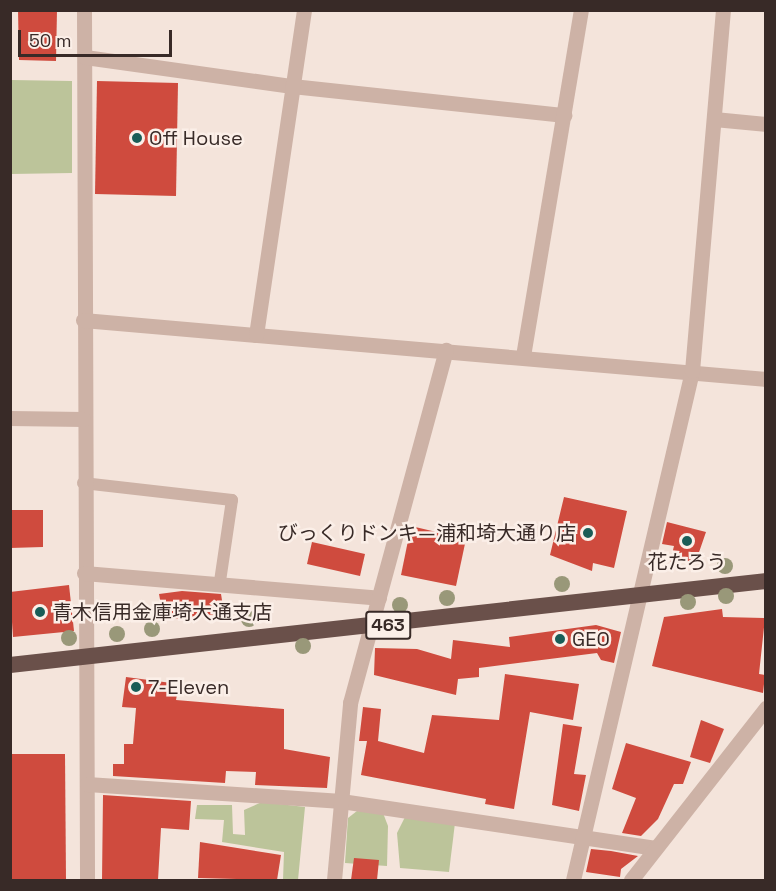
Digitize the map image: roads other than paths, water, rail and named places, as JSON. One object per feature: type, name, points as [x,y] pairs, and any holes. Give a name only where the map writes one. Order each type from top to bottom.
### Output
[{"type":"highway","name":"463","points":[[10,664],[371,627],[639,593],[765,580]]},
{"type":"street","points":[[84,10],[82,320],[87,656],[87,880]]},
{"type":"street","points":[[256,334],[304,10]]},
{"type":"street","points":[[523,356],[581,10]]},
{"type":"street","points":[[573,880],[692,371],[723,10]]},
{"type":"street","points":[[85,57],[292,86],[564,115]]},
{"type":"street","points":[[714,119],[765,124]]},
{"type":"street","points":[[82,320],[523,356],[765,380]]},
{"type":"street","points":[[334,880],[350,703],[446,350]]},
{"type":"street","points":[[10,418],[83,418]]},
{"type":"street","points":[[84,573],[220,581],[379,598]]},
{"type":"street","points":[[631,880],[765,708]]},
{"type":"street","points":[[87,784],[341,801],[583,835],[656,848]]},
{"type":"lane","points":[[83,483],[232,500],[220,581]]},
{"type":"place","name":"Off House","points":[[137,138]]},
{"type":"place","name":"びっくりドンキ―浦和埼大通り店","points":[[588,533]]},
{"type":"place","name":"花たろう","points":[[687,541]]},
{"type":"place","name":"青木信用金庫埼大通支店","points":[[40,612]]},
{"type":"place","name":"GEO","points":[[560,639]]},
{"type":"place","name":"7-Eleven","points":[[136,687]]}]
